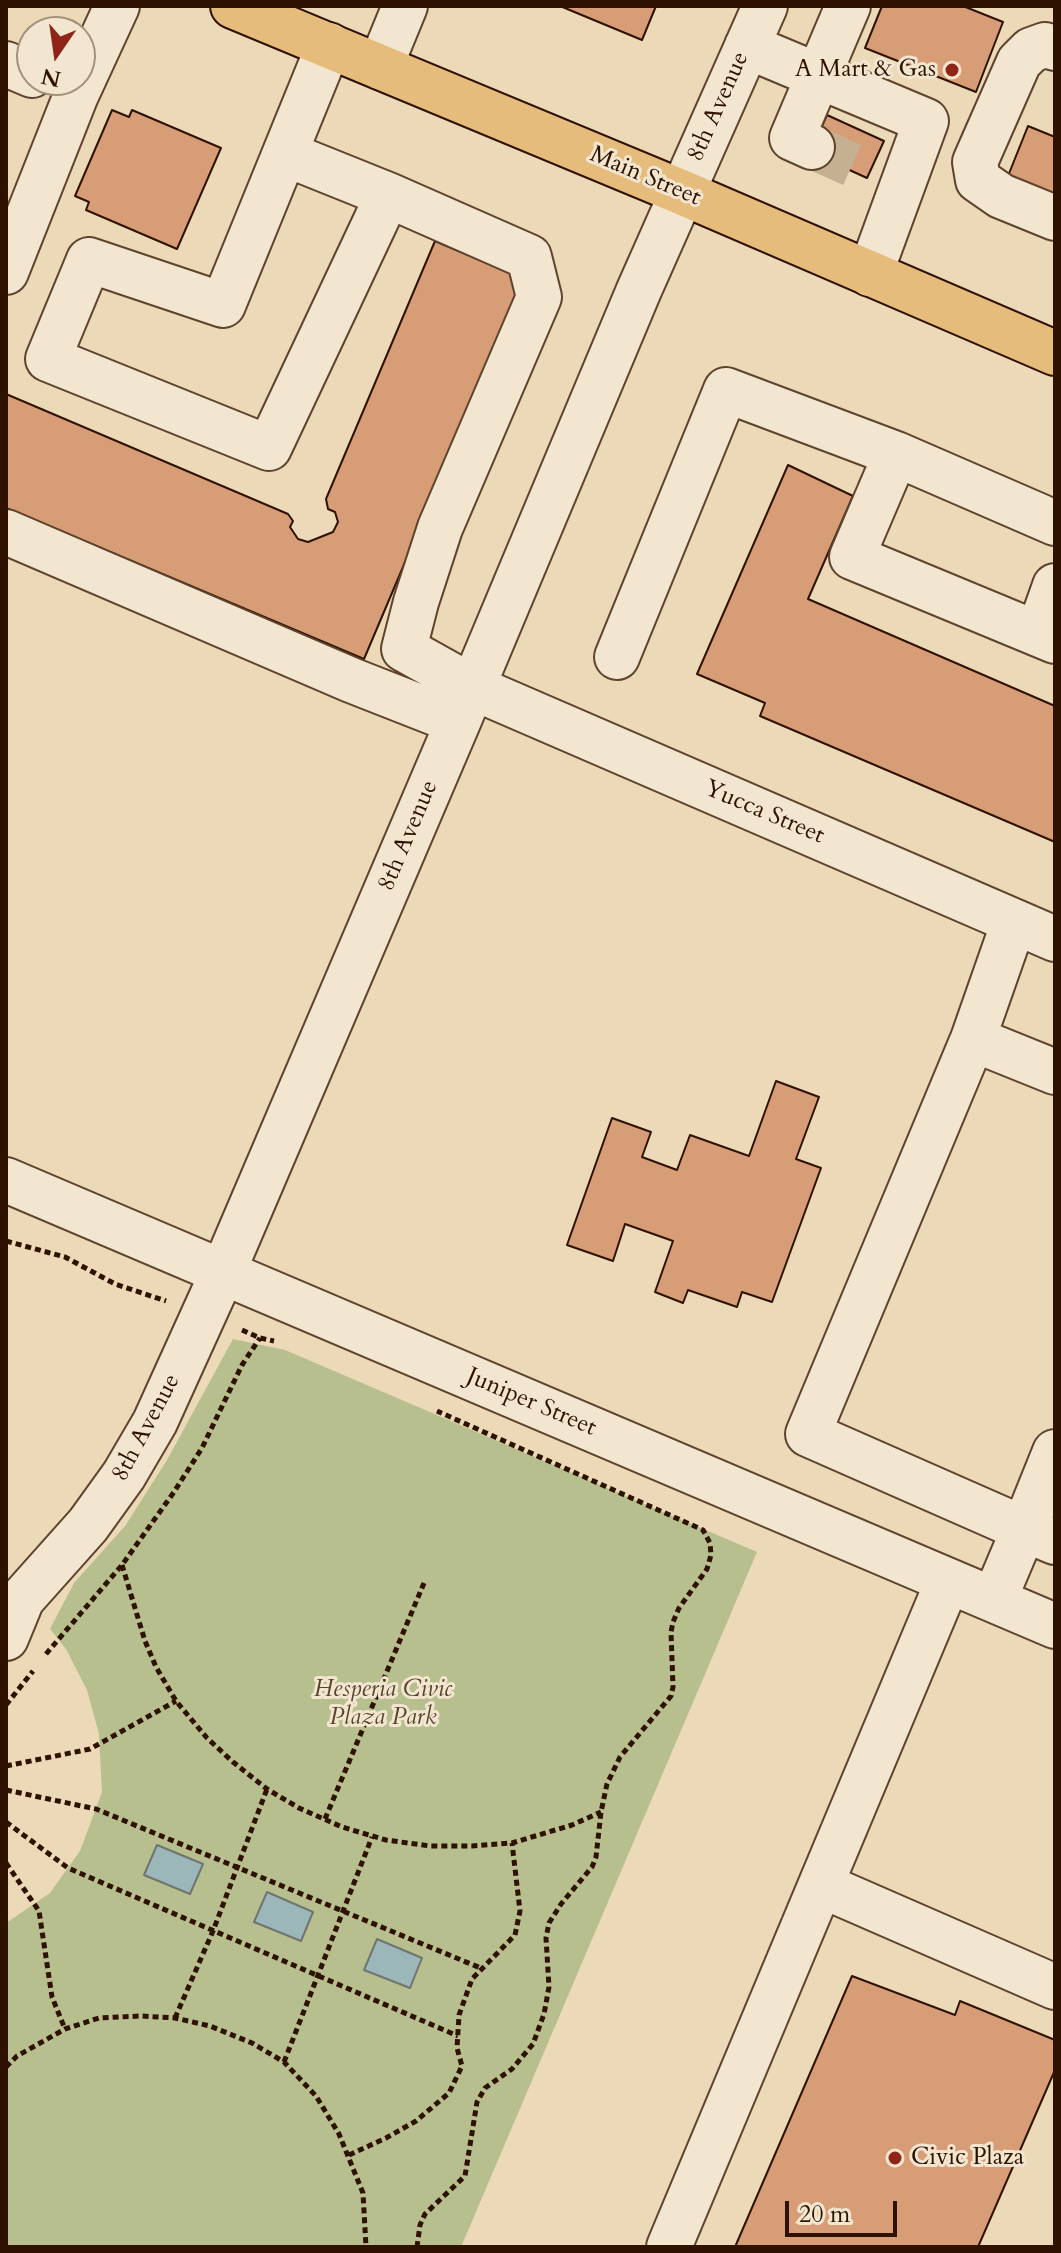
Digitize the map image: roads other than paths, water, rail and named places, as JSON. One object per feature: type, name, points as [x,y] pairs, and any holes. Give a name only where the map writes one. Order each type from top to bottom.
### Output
[{"type":"main road","name":"Main Street","points":[[233,6],[681,192],[1055,353]]},
{"type":"street","points":[[96,35],[117,6]]},
{"type":"street","points":[[380,67],[405,6]]},
{"type":"street","name":"8th Avenue","points":[[6,1638],[22,1599],[88,1525],[124,1475],[155,1422],[223,1272],[681,192],[765,6]]},
{"type":"street","points":[[812,147],[792,138],[848,6]]},
{"type":"street","points":[[329,45],[223,305],[89,260],[48,359],[269,448],[388,195]]},
{"type":"street","points":[[1055,48],[1045,45],[1031,50],[1019,62],[975,162],[978,180],[1001,196],[1055,218]]},
{"type":"street","points":[[747,46],[926,121],[885,180],[870,274]]},
{"type":"street","points":[[6,272],[56,96]]},
{"type":"street","points":[[286,154],[529,257],[539,297],[440,528],[404,649],[465,705]]},
{"type":"street","points":[[617,657],[726,390],[896,454],[1055,523]]},
{"type":"street","points":[[896,454],[852,557],[1046,637],[1055,586]]},
{"type":"street","points":[[6,532],[351,680],[465,705]]},
{"type":"street","name":"Yucca Street","points":[[465,705],[1055,939]]},
{"type":"street","points":[[1014,922],[973,1039],[808,1434],[1039,1536]]},
{"type":"street","points":[[973,1039],[1055,1072]]},
{"type":"street","name":"Juniper Street","points":[[6,1180],[1055,1626]]},
{"type":"street","points":[[994,1600],[1039,1536],[1055,1452]]},
{"type":"street","points":[[669,2247],[948,1581]]},
{"type":"street","points":[[821,1885],[1055,1987]]},
{"type":"water","points":[[157,1845],[203,1864],[190,1894],[144,1875]]},
{"type":"water","points":[[267,1892],[313,1912],[301,1941],[254,1922]]},
{"type":"water","points":[[377,1939],[422,1958],[410,1988],[364,1970]]},
{"type":"tunnel","points":[[812,147],[870,173]]},
{"type":"place","name":"A Mart & Gas","points":[[952,70]]},
{"type":"place","name":"Civic Plaza","points":[[895,2158]]},
{"type":"park label","name":"Hesperia Civic Plaza Park","points":[[383,1704]]}]
